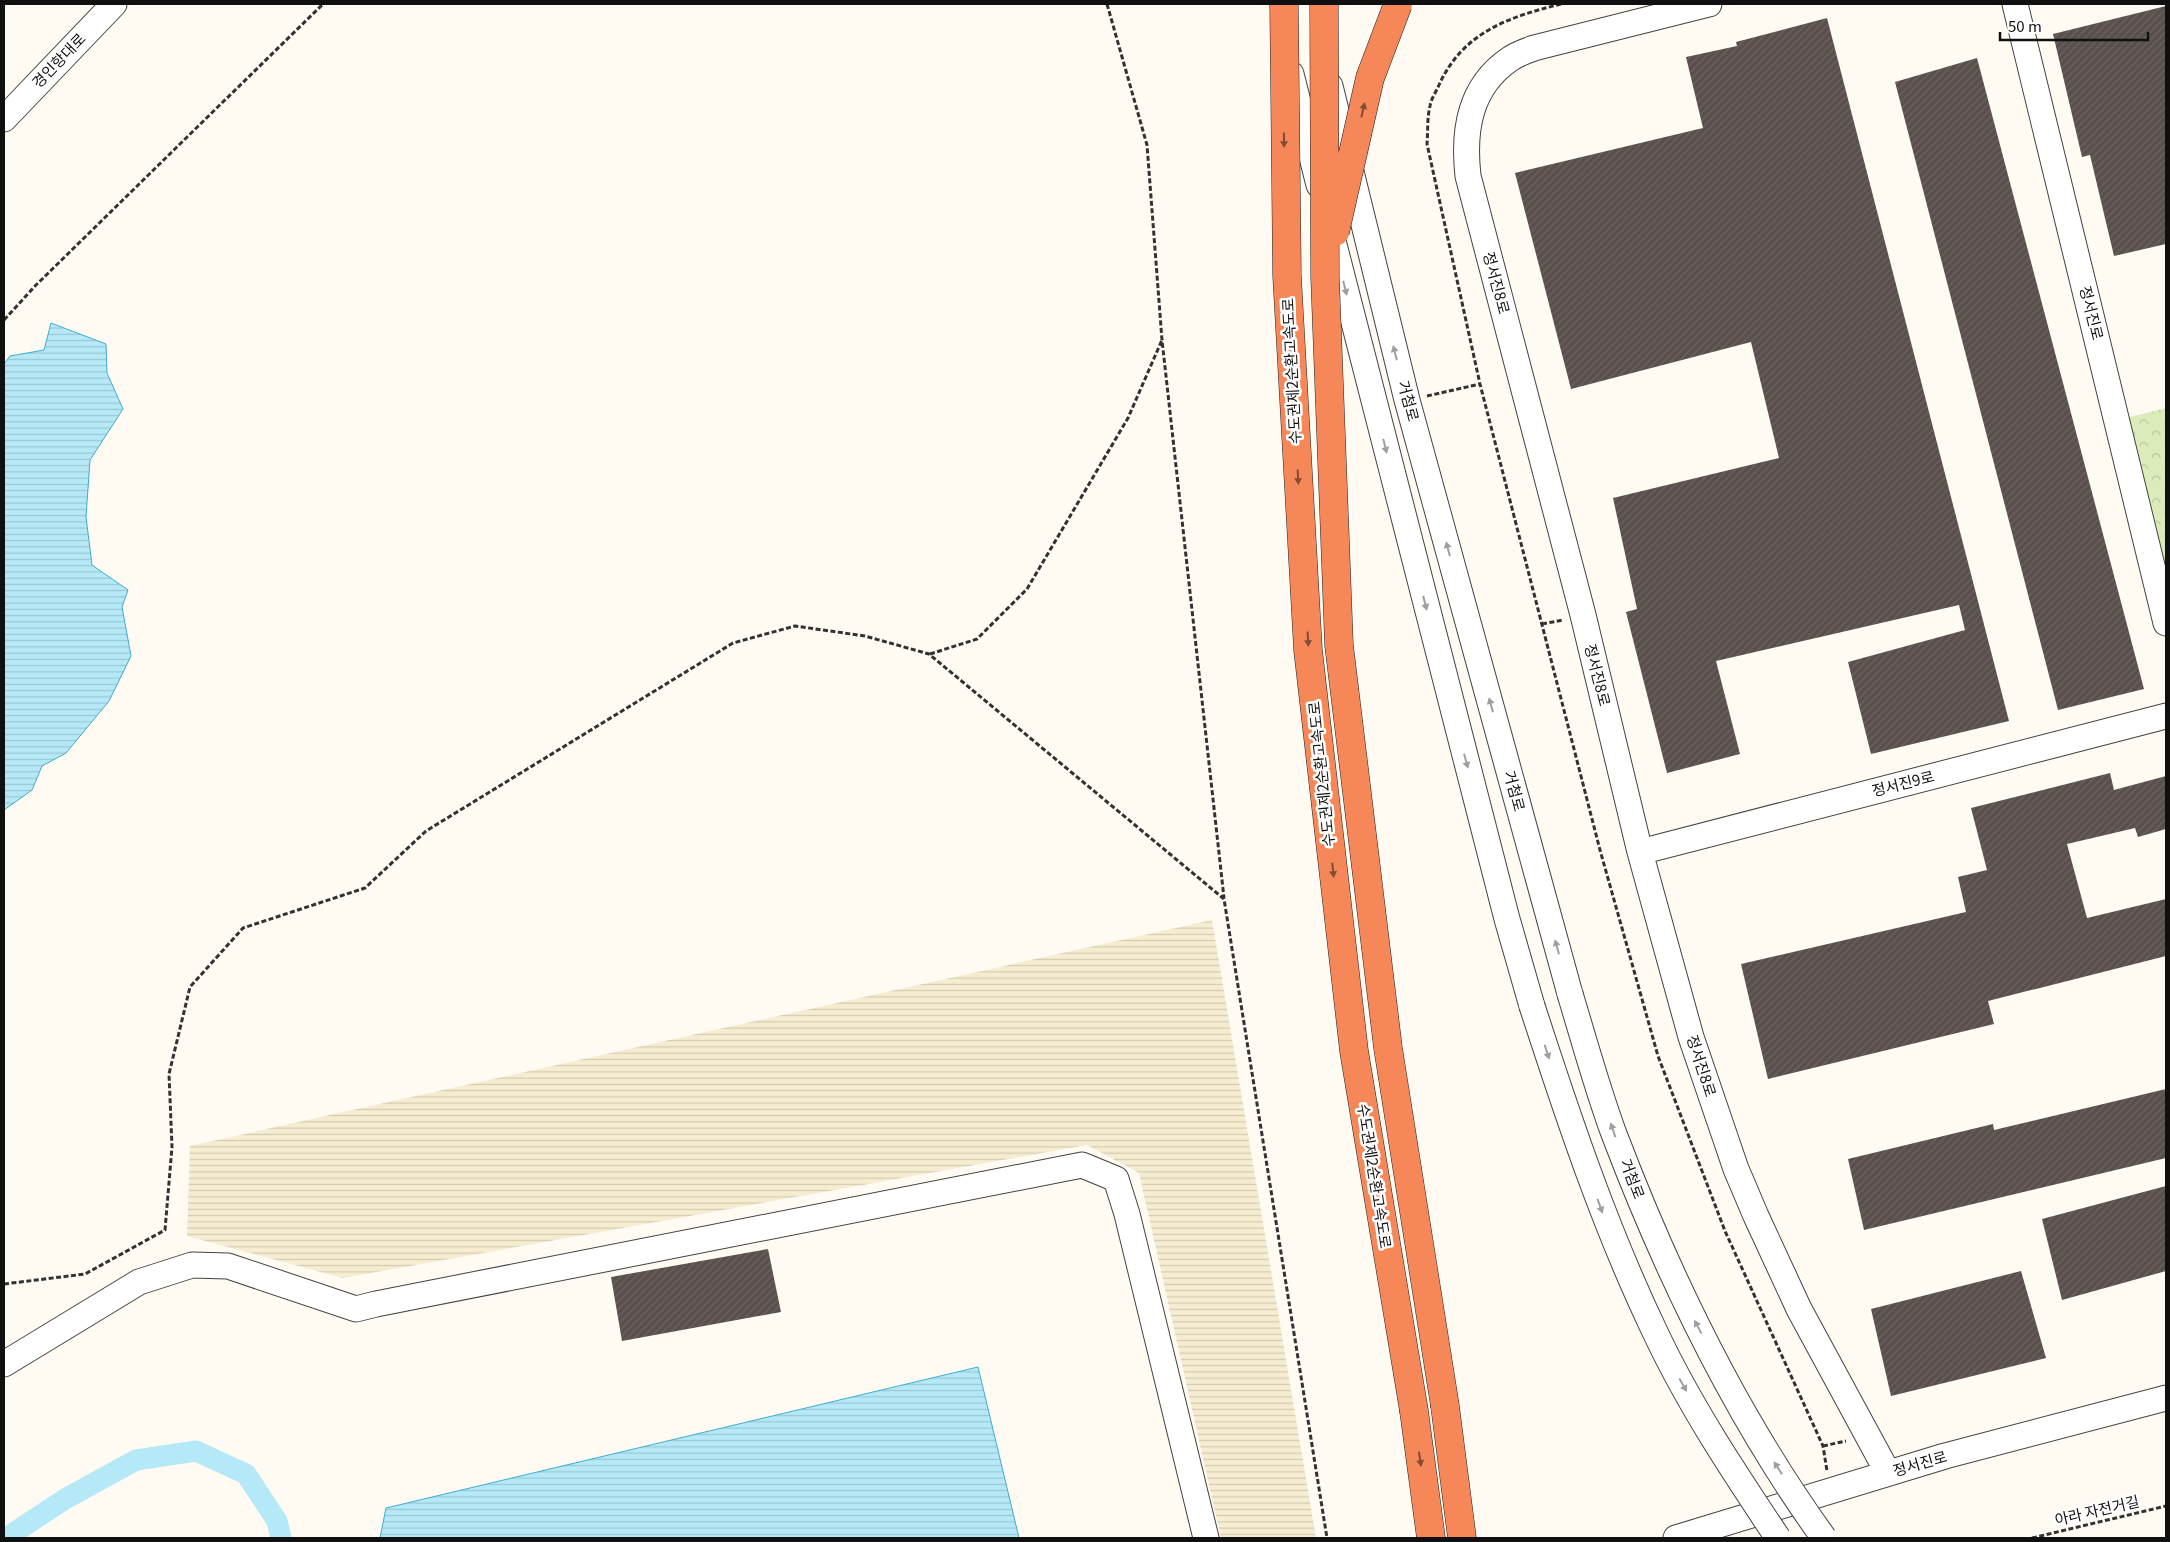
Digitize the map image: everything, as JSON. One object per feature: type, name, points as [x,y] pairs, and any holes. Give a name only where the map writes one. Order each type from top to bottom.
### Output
[{"type":"highway","name":"수도권제2순환고속도로","points":[[1284,4],[1287,276],[1308,650],[1354,1051],[1414,1411],[1431,1538]]},
{"type":"highway","name":"수도권제2순환고속도로","points":[[1324,4],[1325,277],[1339,645],[1388,1048],[1446,1406],[1462,1538]]},
{"type":"highway","points":[[1325,277],[1370,78],[1398,4]]},
{"type":"street","name":"경인항대로","points":[[4,119],[114,4]]},
{"type":"street","points":[[1273,4],[1507,919],[1532,1006],[1575,1137],[1606,1223],[1656,1336],[1714,1442],[1778,1538]]},
{"type":"street","name":"거첨로","points":[[1310,4],[1407,400],[1570,994],[1614,1132],[1652,1229],[1692,1315],[1751,1425],[1824,1538]]},
{"type":"street","name":"정서진8로","points":[[1709,4],[1534,48],[1511,58],[1495,71],[1484,85],[1474,105],[1467,127],[1465,148],[1468,176],[1583,616],[1640,852],[1691,1037],[1736,1169],[1799,1309],[1888,1473]]},
{"type":"street","name":"정서진로","points":[[2015,4],[2166,623]]},
{"type":"street","name":"정서진9로","points":[[1640,852],[2166,716]]},
{"type":"street","points":[[4,1364],[139,1282],[192,1265],[228,1266],[356,1309],[1082,1165],[1116,1178],[1127,1214],[1206,1538]]},
{"type":"street","name":"정서진로","points":[[1676,1538],[1945,1456],[2166,1398]]},
{"type":"path","points":[[4,320],[36,285],[323,4]]},
{"type":"path","points":[[1106,4],[1147,145],[1162,340],[1224,899],[1328,1538]]},
{"type":"path","points":[[929,654],[977,639],[1027,588],[1128,418],[1162,340]]},
{"type":"path","points":[[1407,400],[1480,384]]},
{"type":"path","points":[[4,1284],[85,1274],[165,1230],[172,1148],[169,1074],[190,987],[243,928],[365,888],[426,831],[733,643],[795,626],[865,636],[929,654],[1224,899]]},
{"type":"path","name":"아라 자전거길","points":[[2032,1538],[2166,1506]]},
{"type":"shaded area","points":[[1212,920],[1316,1538],[1221,1538],[1139,1173],[1087,1145],[343,1278],[187,1236],[190,1146]]},
{"type":"green space","points":[[2166,408],[2166,583],[2126,418]]},
{"type":"water","points":[[51,323],[106,344],[107,373],[123,409],[90,460],[86,517],[92,565],[128,590],[122,607],[131,656],[109,701],[66,753],[42,766],[32,790],[4,810],[4,364],[10,356],[44,350]]},
{"type":"water","points":[[978,1367],[1019,1538],[380,1538],[386,1508]]},
{"type":"building","points":[[2166,6],[2166,244],[2114,256],[2090,155],[2082,157],[2053,34]]},
{"type":"building","points":[[1827,18],[2009,721],[1871,754],[1848,662],[1965,630],[1959,605],[1716,661],[1740,754],[1667,773],[1626,612],[1637,609],[1613,498],[1779,458],[1751,342],[1571,389],[1515,173],[1703,128],[1686,57],[1737,46],[1736,42]]},
{"type":"building","points":[[1977,58],[2144,689],[2058,710],[1895,82]]},
{"type":"building","points":[[2110,773],[2114,790],[2166,776],[2166,829],[2138,837],[2135,828],[2067,844],[2087,918],[2166,899],[2166,956],[1988,1001],[1994,1024],[1768,1079],[1741,964],[1966,912],[1958,877],[1987,870],[1971,808]]},
{"type":"building","points":[[2166,1089],[2166,1158],[1864,1230],[1848,1159],[1993,1124],[1994,1130]]},
{"type":"building","points":[[2166,1186],[2166,1271],[2062,1300],[2042,1219]]},
{"type":"building","points":[[768,1249],[781,1312],[622,1341],[611,1277]]},
{"type":"building","points":[[2021,1271],[2046,1358],[1891,1396],[1871,1309]]},
{"type":"waterway","points":[[6,1538],[65,1499],[136,1460],[196,1451],[246,1474],[277,1521],[281,1538]]}]
